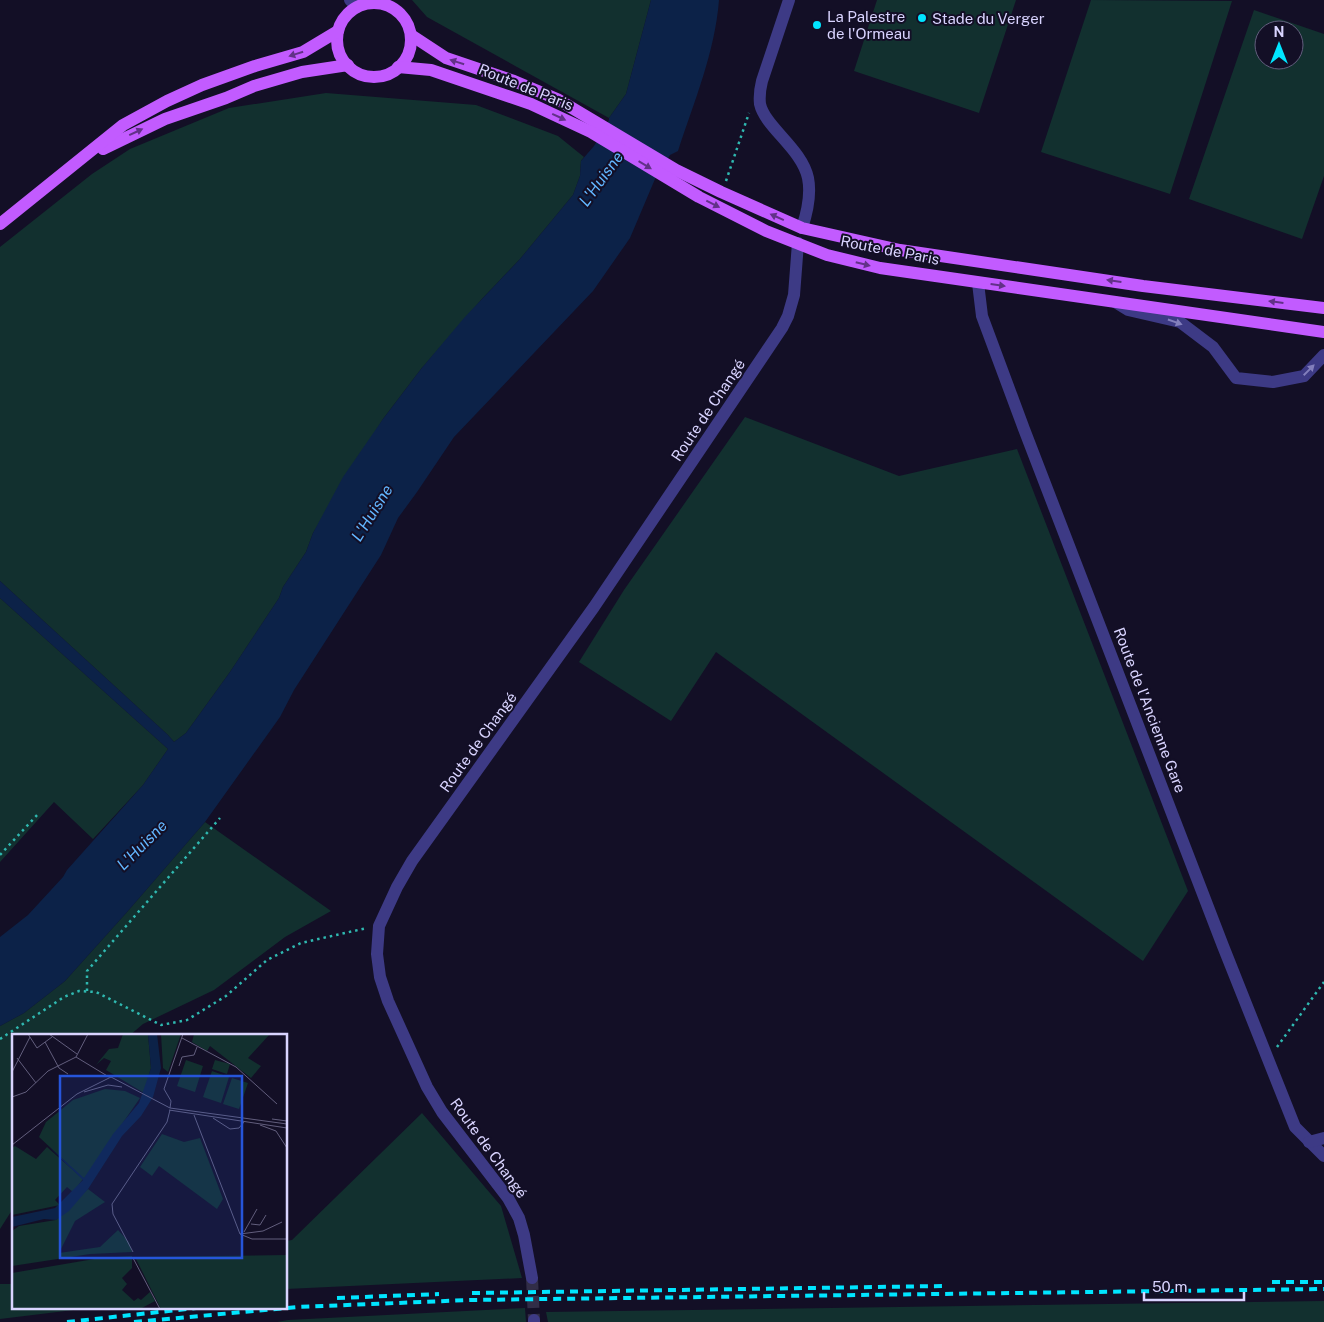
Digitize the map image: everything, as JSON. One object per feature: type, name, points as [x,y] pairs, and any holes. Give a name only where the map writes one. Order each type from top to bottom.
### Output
[{"type":"main road","points":[[354,4],[380,4],[391,7],[404,19],[410,35],[410,47],[406,58],[388,74],[364,75],[353,70],[339,51],[338,31],[354,4]]},
{"type":"main road","points":[[0,224],[123,125],[167,101],[220,79],[303,52],[338,31]]},
{"type":"main road","name":"Route de Paris","points":[[410,35],[446,58],[514,81],[557,99],[594,128],[766,231],[827,255],[880,268],[1324,332]]},
{"type":"main road","points":[[77,163],[119,140],[165,119],[226,98],[254,86],[302,72],[348,65]]},
{"type":"main road","name":"Route de Paris","points":[[398,67],[431,70],[594,128]]},
{"type":"main road","name":"Route de Paris","points":[[673,175],[721,192],[802,228],[900,250],[1134,284],[1324,308]]},
{"type":"street","points":[[790,0],[759,94],[760,106],[768,119],[795,151],[804,166],[808,178],[809,190],[802,228]]},
{"type":"street","name":"Route de Changé","points":[[532,1278],[519,1218],[503,1192],[453,1128],[427,1087],[388,1001],[380,977],[377,954],[379,926],[397,887],[412,861],[594,607],[782,328],[788,316],[794,295],[798,244]]},
{"type":"street","name":"Route de l'Ancienne Gare","points":[[978,283],[982,316],[1024,428],[1295,1127],[1324,1156]]},
{"type":"street","points":[[1112,301],[1128,310],[1180,322],[1213,347],[1236,378],[1273,382],[1304,376],[1324,354]]},
{"type":"street","points":[[1309,1142],[1324,1138]]},
{"type":"path","points":[[721,192],[728,178],[750,110],[759,94]]},
{"type":"path","points":[[0,855],[38,814]]},
{"type":"path","points":[[87,991],[87,971],[220,818]]},
{"type":"path","points":[[0,1040],[64,997],[79,991],[96,992],[161,1025],[187,1020],[226,996],[267,960],[301,943],[379,926]]},
{"type":"path","points":[[1269,1058],[1324,982]]},
{"type":"green space","points":[[412,0],[651,0],[626,94],[609,118],[427,17]]},
{"type":"green space","points":[[877,0],[1016,0],[979,113],[854,71]]},
{"type":"green space","points":[[1091,0],[1232,1],[1170,194],[1041,152]]},
{"type":"green space","points":[[1254,10],[1283,20],[1254,20],[1254,70],[1304,70],[1304,27],[1324,34],[1324,176],[1302,239],[1189,199]]},
{"type":"green space","points":[[326,93],[476,105],[558,136],[584,157],[581,161],[580,176],[573,195],[520,259],[481,300],[421,369],[383,419],[313,533],[306,552],[283,587],[279,598],[230,672],[186,733],[174,742],[0,581],[0,247],[92,174],[130,149],[229,108]]},
{"type":"green space","points":[[745,417],[899,476],[1017,449],[1188,891],[1143,961],[716,652],[671,721],[579,662],[624,590]]},
{"type":"green space","points":[[0,598],[168,749],[143,785],[93,839],[54,802],[0,862]]},
{"type":"green space","points":[[205,822],[331,911],[285,937],[214,990],[143,1024],[131,1034],[12,1034],[12,1210],[0,1229],[0,1026],[24,1013],[65,981]]},
{"type":"green space","points":[[422,1113],[501,1206],[522,1278],[288,1289],[288,1241],[292,1240]]},
{"type":"green space","points":[[0,1284],[12,1284],[12,1310],[74,1310],[0,1319]]},
{"type":"green space","points":[[1324,1301],[1324,1322],[548,1322],[546,1312]]},
{"type":"green space","points":[[525,1308],[526,1322],[277,1322],[288,1320]]},
{"type":"water","name":"L'Huisne","points":[[651,0],[719,0],[717,19],[708,58],[678,151],[670,155],[655,179],[630,238],[593,291],[454,437],[398,518],[381,555],[294,690],[280,717],[205,822],[65,981],[24,1013],[0,1026],[0,937],[28,915],[63,877],[67,870],[143,785],[168,749],[0,598],[0,581],[174,742],[186,733],[230,672],[279,598],[283,587],[306,552],[313,533],[343,477],[383,419],[421,369],[464,318],[520,259],[573,195],[580,176],[581,161],[594,146],[609,118],[626,94]]},
{"type":"tunnel","points":[[532,1278],[534,1320]]},
{"type":"railway","points":[[1272,1282],[1324,1282]]},
{"type":"railway","points":[[472,1293],[944,1286]]},
{"type":"railway","points":[[288,1308],[470,1300],[1324,1289]]},
{"type":"railway","points":[[337,1298],[439,1294]]},
{"type":"railway","points":[[67,1322],[178,1310]]},
{"type":"railway","points":[[134,1322],[265,1310]]},
{"type":"place","name":"Stade du Verger","points":[[922,18]]},
{"type":"place","name":"La Palestre de l'Ormeau","points":[[817,25]]}]
